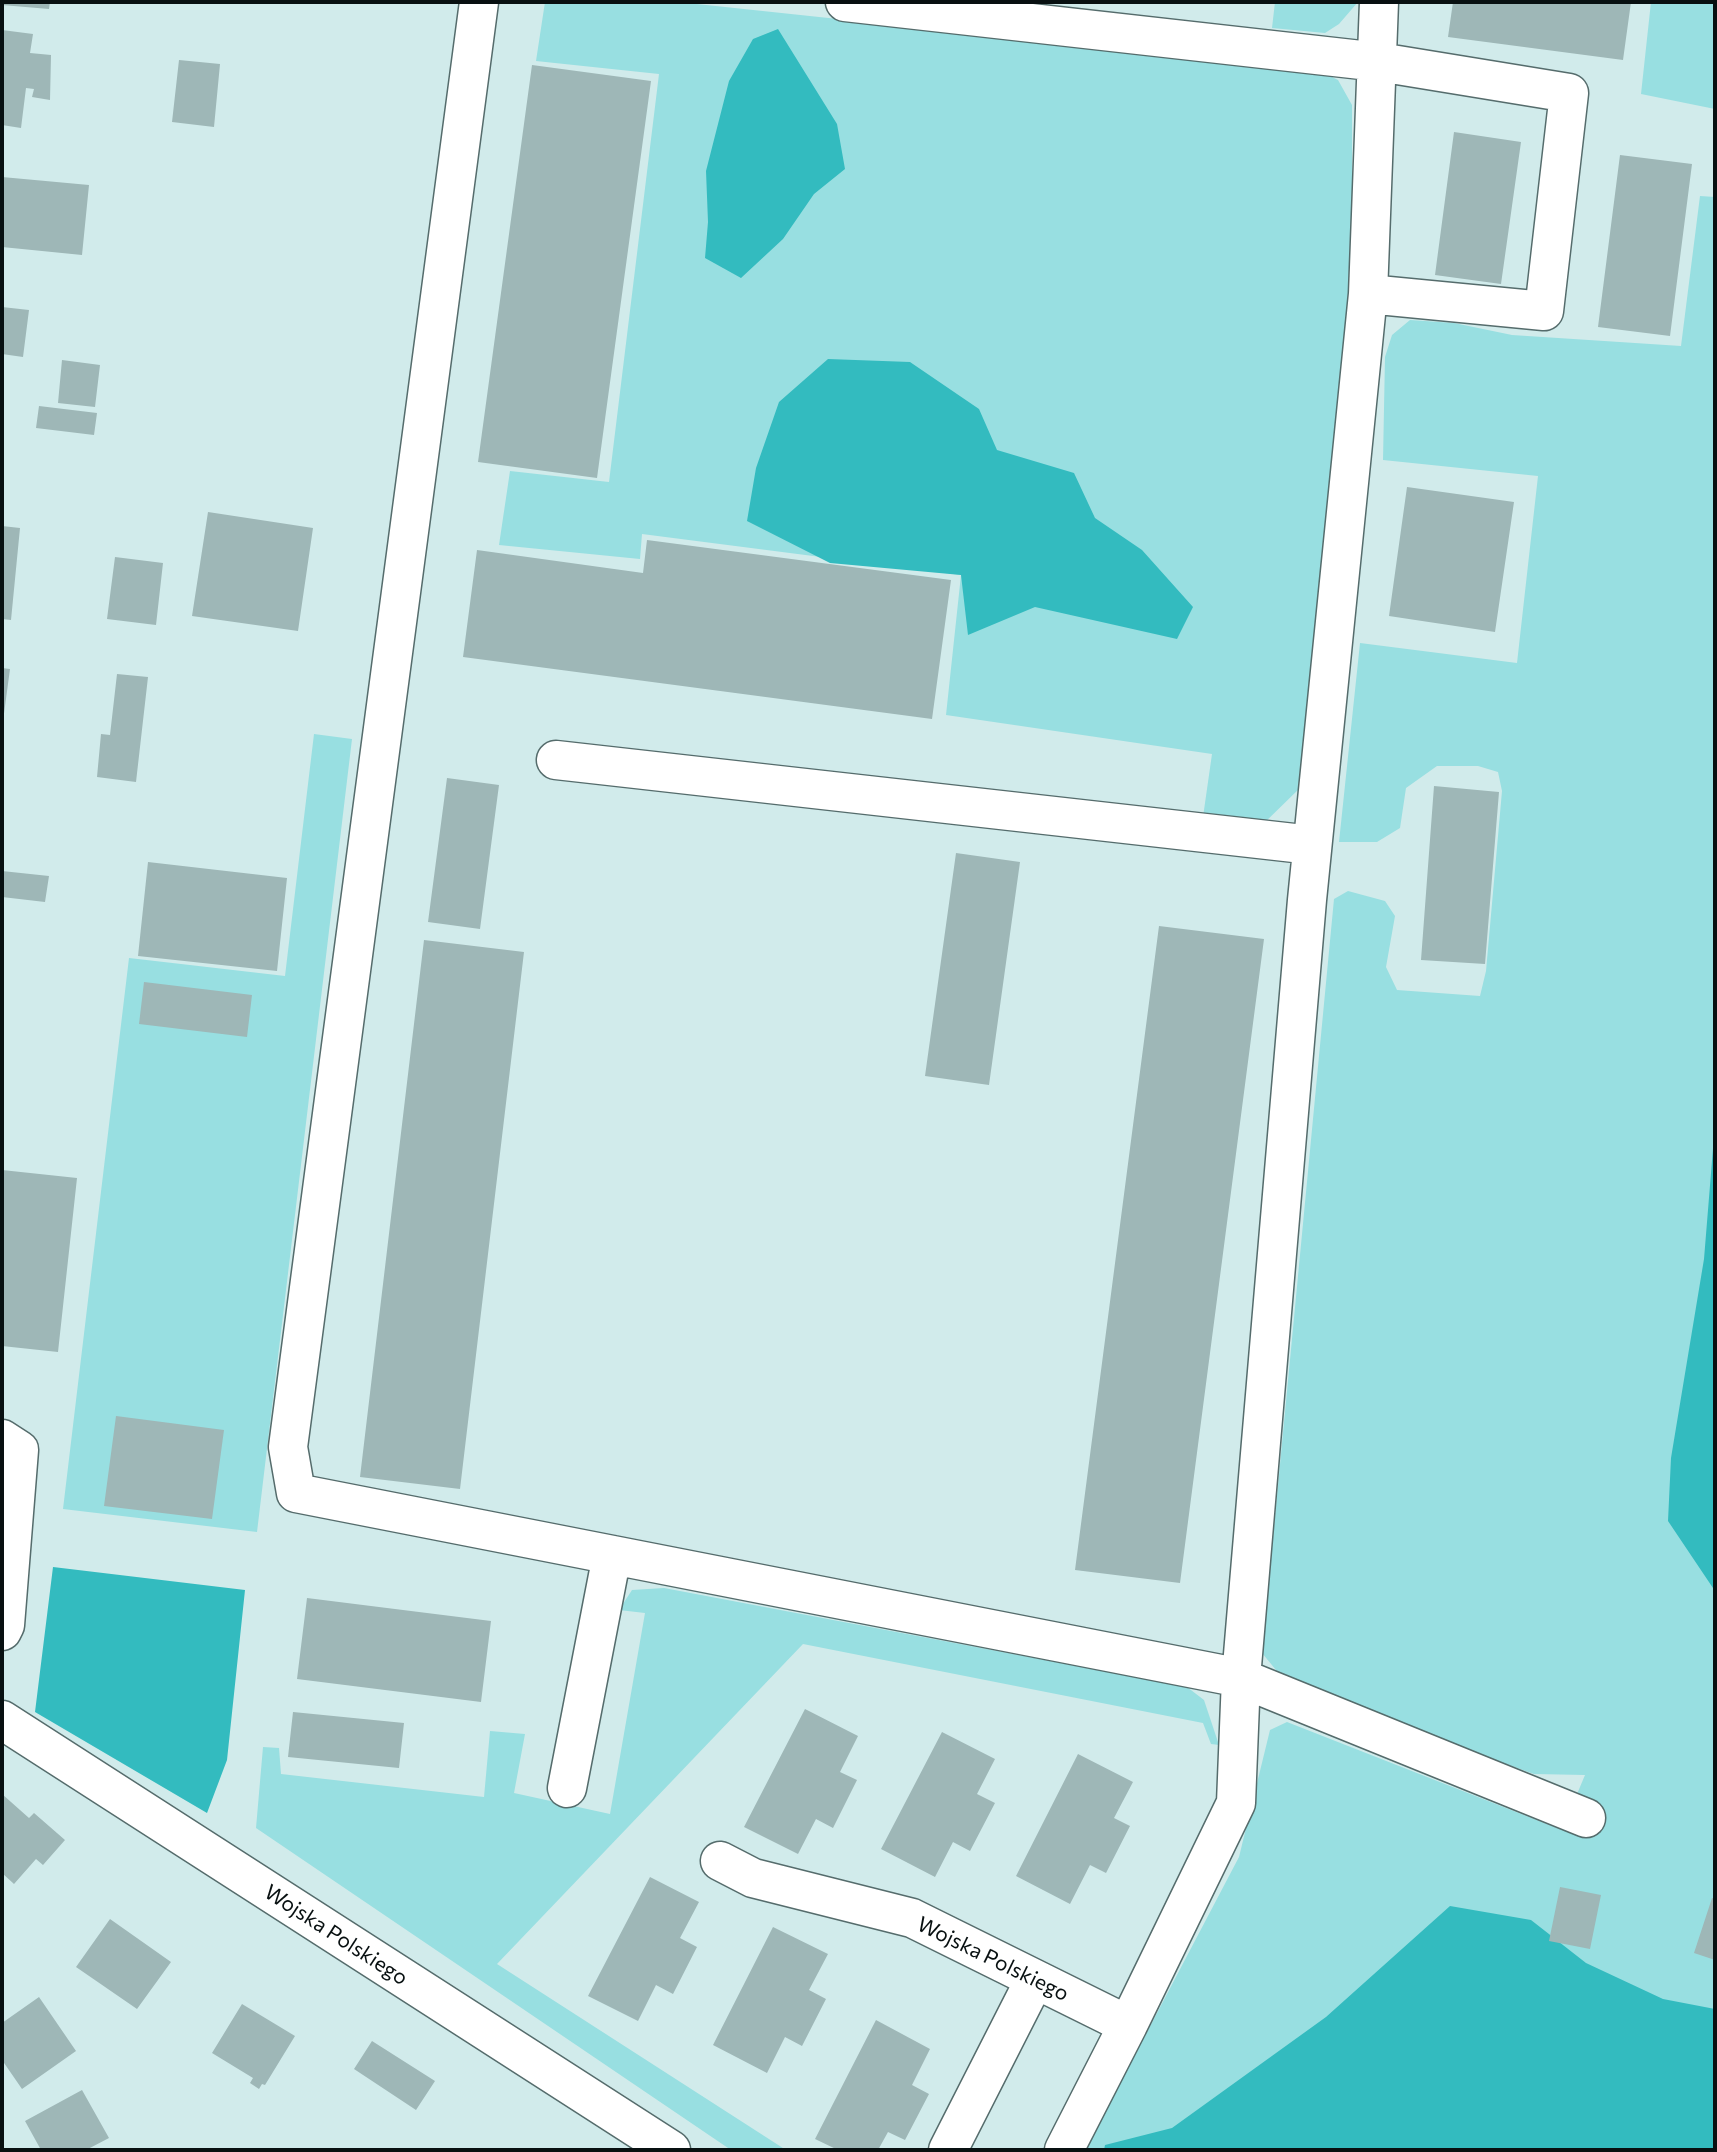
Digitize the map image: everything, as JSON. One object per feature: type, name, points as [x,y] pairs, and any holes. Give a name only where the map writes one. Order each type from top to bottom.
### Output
[{"type":"street","points":[[479,2],[288,1447],[296,1493],[1241,1678],[1586,1818]]},
{"type":"street","points":[[845,2],[1379,62],[1569,93],[1544,310],[1368,294]]},
{"type":"street","points":[[1064,2150],[1236,1803],[1241,1678],[1312,845],[1368,294],[1380,2]]},
{"type":"street","points":[[556,760],[1312,845]]},
{"type":"street","points":[[3,1626],[10,1445]]},
{"type":"street","points":[[567,1788],[612,1555]]},
{"type":"street","name":"Wojska Polskiego","points":[[2,1720],[671,2150]]},
{"type":"street","name":"Wojska Polskiego","points":[[720,1861],[754,1878],[912,1918],[1128,2025]]},
{"type":"street","points":[[948,2150],[1035,1979]]},
{"type":"shaded area","points":[[545,2],[678,2],[1318,70],[1338,80],[1352,105],[1352,262],[1301,787],[1258,829],[1202,824],[1212,754],[946,715],[961,575],[642,534],[640,559],[499,545],[510,471],[609,482],[659,74],[536,61]]},
{"type":"shaded area","points":[[1275,2],[1358,2],[1339,24],[1325,33],[1272,28]]},
{"type":"shaded area","points":[[1651,2],[1715,2],[1715,109],[1641,94]]},
{"type":"shaded area","points":[[778,29],[837,124],[845,169],[814,194],[783,239],[741,278],[705,258],[708,222],[706,171],[729,81],[753,39]]},
{"type":"shaded area","points":[[1700,196],[1715,197],[1715,2150],[1085,2150],[1239,1857],[1270,1730],[1287,1722],[1562,1830],[1585,1775],[1534,1774],[1290,1687],[1262,1653],[1334,899],[1348,891],[1385,901],[1395,916],[1386,967],[1397,990],[1480,996],[1486,971],[1502,791],[1498,772],[1478,766],[1437,766],[1406,788],[1400,828],[1377,842],[1339,842],[1360,643],[1517,663],[1538,476],[1383,460],[1385,357],[1392,335],[1410,320],[1454,323],[1512,335],[1681,346]]},
{"type":"shaded area","points":[[828,359],[910,362],[979,409],[997,450],[1074,473],[1095,518],[1142,550],[1193,607],[1177,639],[1035,607],[968,635],[961,575],[830,563],[747,521],[756,468],[779,402]]},
{"type":"shaded area","points":[[314,734],[352,739],[257,1532],[63,1509],[129,958],[285,976]]},
{"type":"shaded area","points":[[1715,1124],[1715,1591],[1668,1521],[1671,1458],[1704,1259]]},
{"type":"shaded area","points":[[53,1567],[245,1590],[227,1760],[207,1813],[35,1712]]},
{"type":"shaded area","points":[[664,1588],[1187,1687],[1204,1700],[1219,1745],[1211,1744],[1203,1723],[803,1644],[497,1964],[786,2150],[731,2150],[256,1828],[263,1747],[279,1748],[281,1774],[484,1797],[490,1731],[525,1734],[514,1793],[610,1814],[645,1613],[619,1610],[632,1590]]},
{"type":"shaded area","points":[[1450,1906],[1531,1920],[1586,1963],[1663,1999],[1715,2009],[1715,2150],[1104,2150],[1105,2145],[1172,2128],[1326,2017]]},
{"type":"building","points":[[2,2],[50,2],[49,9],[2,5]]},
{"type":"building","points":[[1453,2],[1631,2],[1623,60],[1448,37]]},
{"type":"building","points":[[2,30],[33,34],[30,53],[51,55],[50,100],[32,97],[34,89],[26,88],[21,128],[2,125]]},
{"type":"building","points":[[179,60],[220,64],[214,127],[172,122]]},
{"type":"building","points":[[532,65],[651,81],[597,478],[478,462]]},
{"type":"building","points":[[1454,132],[1521,142],[1501,284],[1435,275]]},
{"type":"building","points":[[1620,155],[1692,164],[1670,336],[1598,327]]},
{"type":"building","points":[[2,177],[89,185],[82,255],[2,247]]},
{"type":"building","points":[[2,307],[29,310],[23,357],[2,354]]},
{"type":"building","points":[[62,360],[100,365],[95,407],[58,403]]},
{"type":"building","points":[[39,406],[97,413],[94,435],[36,428]]},
{"type":"building","points":[[1407,487],[1514,502],[1495,632],[1389,616]]},
{"type":"building","points":[[208,512],[313,528],[298,631],[192,616]]},
{"type":"building","points":[[2,526],[20,528],[11,620],[2,619]]},
{"type":"building","points":[[647,540],[951,580],[932,719],[463,657],[477,550],[643,573]]},
{"type":"building","points":[[115,557],[163,563],[156,625],[107,619]]},
{"type":"building","points":[[2,668],[10,669],[3,721],[2,721]]},
{"type":"building","points":[[117,674],[148,677],[136,782],[97,777],[101,734],[110,735]]},
{"type":"building","points":[[447,778],[499,785],[480,929],[428,922]]},
{"type":"building","points":[[1434,786],[1499,792],[1485,964],[1421,960]]},
{"type":"building","points":[[956,853],[1020,862],[989,1085],[925,1076]]},
{"type":"building","points":[[148,862],[287,878],[277,971],[138,956]]},
{"type":"building","points":[[2,871],[49,876],[45,902],[2,897]]},
{"type":"building","points":[[1159,926],[1264,939],[1180,1583],[1075,1570]]},
{"type":"building","points":[[424,940],[524,952],[460,1489],[360,1477]]},
{"type":"building","points":[[144,982],[252,995],[247,1037],[139,1024]]},
{"type":"building","points":[[2,1170],[77,1178],[58,1352],[2,1346]]},
{"type":"building","points":[[116,1416],[224,1430],[212,1519],[104,1506]]},
{"type":"building","points":[[307,1598],[491,1621],[481,1702],[297,1679]]},
{"type":"building","points":[[805,1709],[858,1736],[840,1772],[857,1780],[833,1828],[816,1819],[798,1854],[744,1827]]},
{"type":"building","points":[[293,1712],[404,1723],[399,1768],[288,1757]]},
{"type":"building","points":[[942,1732],[995,1759],[977,1794],[995,1803],[970,1851],[953,1842],[935,1877],[881,1849]]},
{"type":"building","points":[[1078,1754],[1133,1782],[1114,1818],[1130,1826],[1106,1873],[1090,1865],[1070,1904],[1016,1876]]},
{"type":"building","points":[[2,1794],[29,1818],[34,1813],[65,1840],[43,1865],[36,1859],[14,1884],[2,1873]]},
{"type":"building","points":[[650,1877],[699,1902],[680,1938],[697,1947],[673,1994],[656,1985],[638,2021],[588,1996]]},
{"type":"building","points":[[1560,1887],[1601,1895],[1590,1949],[1549,1941]]},
{"type":"building","points":[[1712,1898],[1715,1899],[1715,1960],[1694,1953]]},
{"type":"building","points":[[110,1919],[171,1962],[137,2009],[76,1967]]},
{"type":"building","points":[[773,1927],[828,1954],[809,1990],[826,1999],[802,2046],[785,2037],[767,2073],[713,2045]]},
{"type":"building","points":[[39,1997],[76,2051],[22,2089],[2,2060],[2,2023]]},
{"type":"building","points":[[242,2004],[295,2036],[265,2085],[262,2084],[259,2089],[250,2083],[253,2078],[212,2053]]},
{"type":"building","points":[[876,2020],[930,2049],[912,2085],[929,2094],[905,2140],[888,2132],[878,2150],[838,2150],[815,2139]]},
{"type":"building","points":[[372,2041],[435,2081],[416,2110],[354,2069]]},
{"type":"building","points":[[82,2090],[109,2138],[86,2150],[41,2150],[25,2121]]}]
